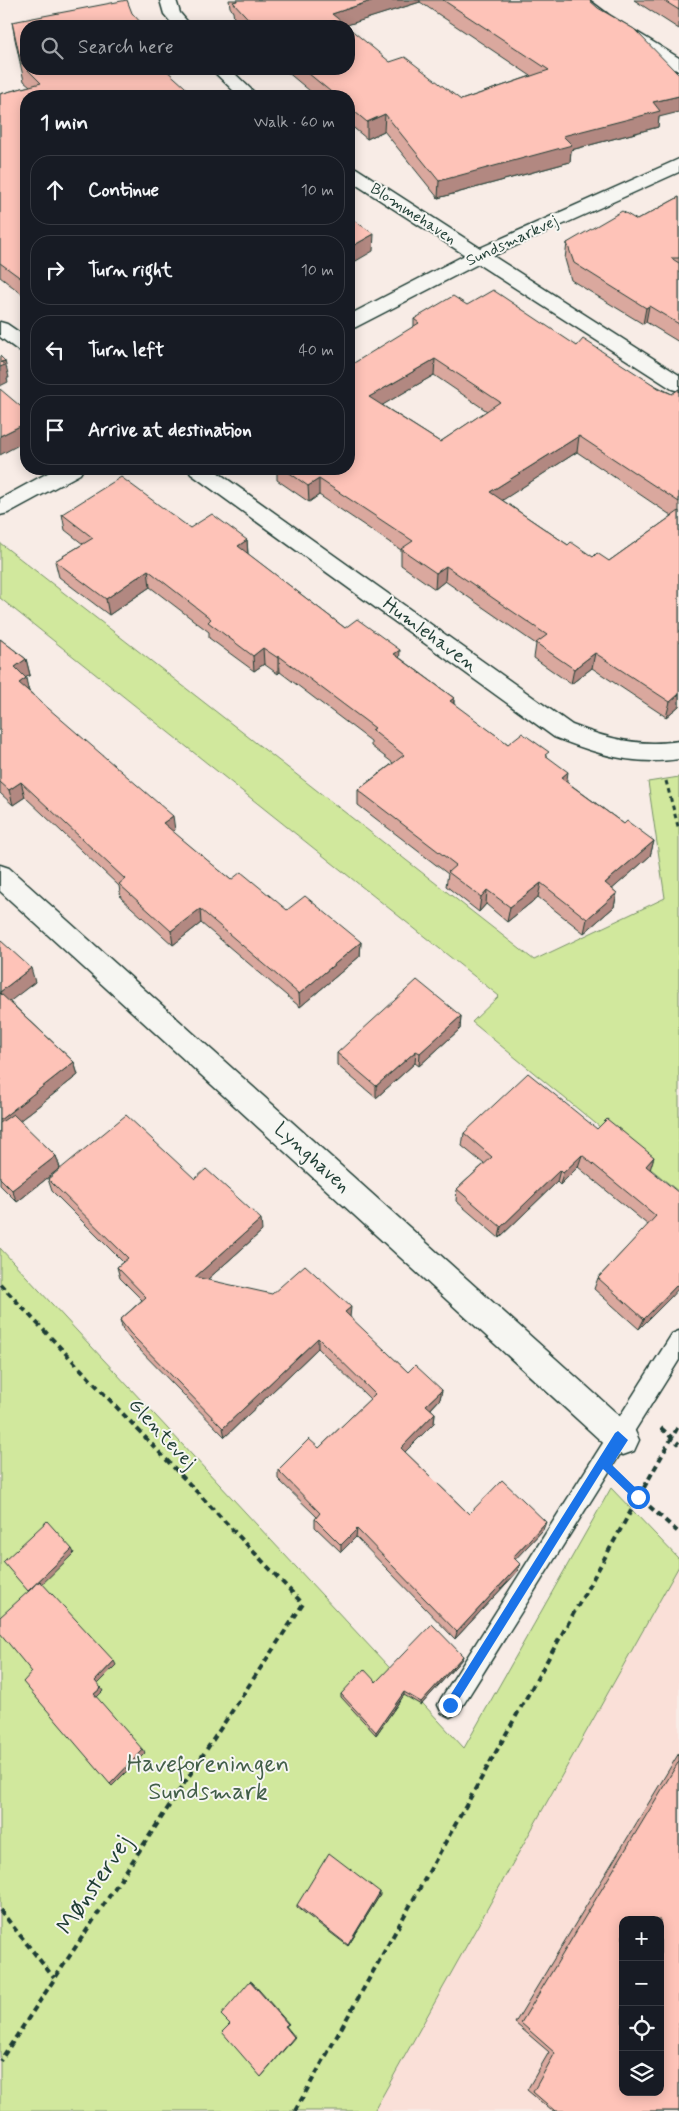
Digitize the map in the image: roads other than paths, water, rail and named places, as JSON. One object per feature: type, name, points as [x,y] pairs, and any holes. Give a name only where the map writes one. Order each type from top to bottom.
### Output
[{"type":"street","points":[[168,0],[172,14],[178,20]]},
{"type":"street","points":[[579,0],[603,19],[679,65]]},
{"type":"street","points":[[227,75],[243,90]]},
{"type":"street","name":"Sundsmarkvej","points":[[355,320],[478,256],[679,165]]},
{"type":"street","name":"Blommehaven","points":[[355,176],[478,256]]},
{"type":"street","points":[[478,256],[679,384]]},
{"type":"street","points":[[0,328],[20,342]]},
{"type":"street","points":[[0,508],[61,475]]},
{"type":"street","name":"Humlehaven","points":[[207,475],[563,731],[609,749],[669,752]]},
{"type":"street","name":"Lynghaven","points":[[0,875],[621,1438]]},
{"type":"lane","points":[[450,1705],[621,1438],[679,1342]]},
{"type":"park label","name":"Haveforeningen Sundsmark","points":[[208,1778]]}]
